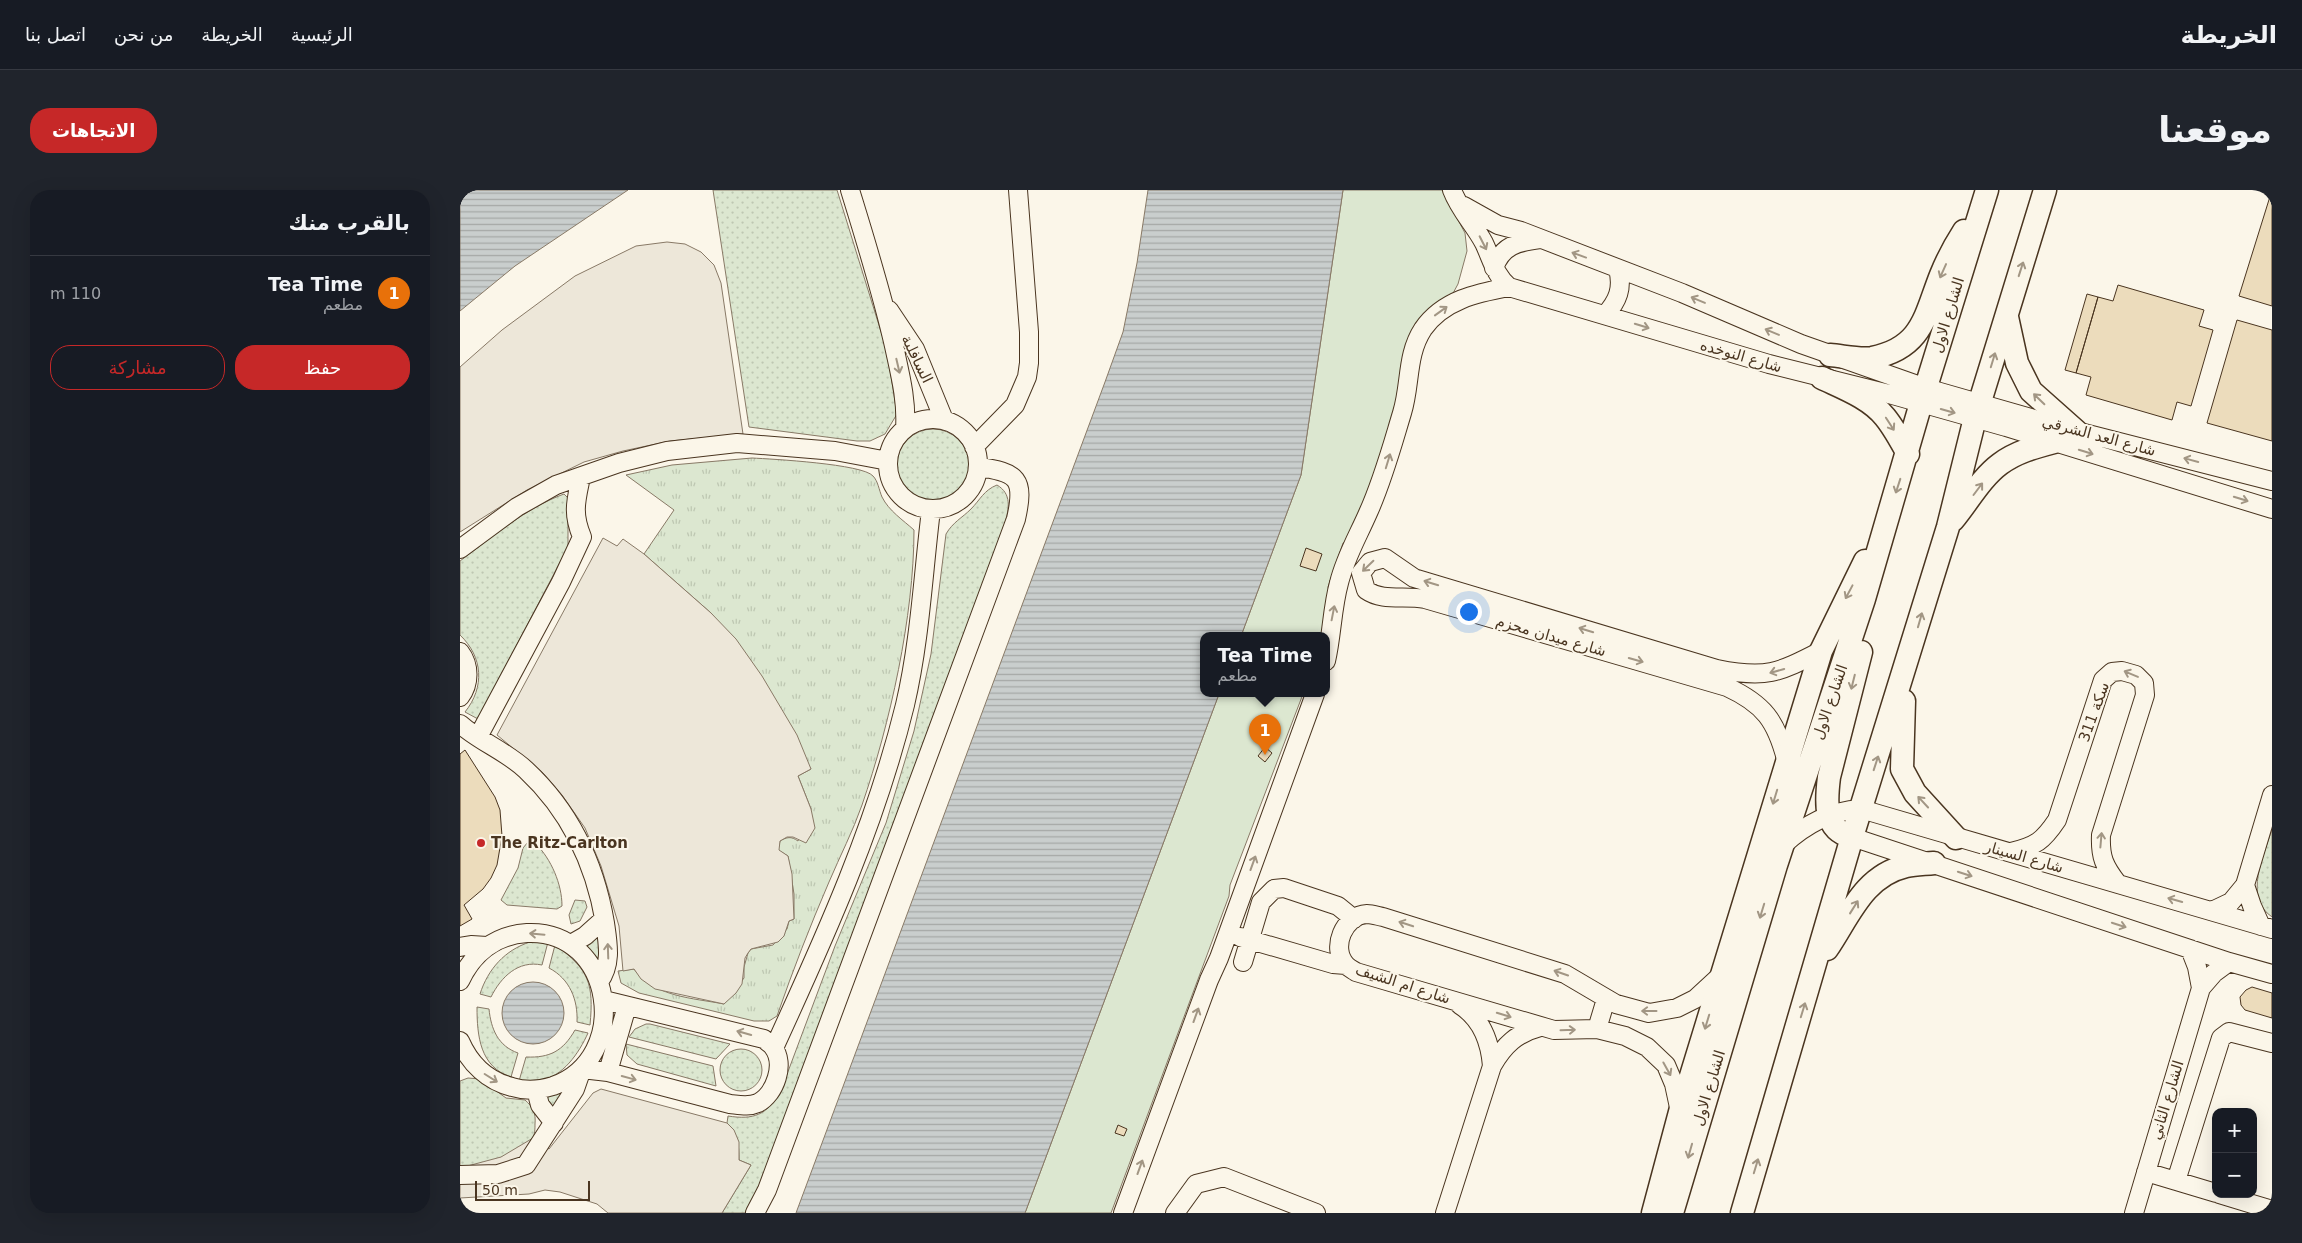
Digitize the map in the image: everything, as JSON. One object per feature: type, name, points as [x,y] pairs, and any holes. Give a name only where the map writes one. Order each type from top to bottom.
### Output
[{"type":"main road","name":"الشارع الاول","points":[[1672,1213],[1783,844],[1864,599],[1987,190]]},
{"type":"main road","points":[[1742,1213],[1852,838],[1948,527],[1977,411],[2045,190]]},
{"type":"main road","points":[[1830,356],[1871,358],[1893,351],[1911,339],[1927,317],[1941,275],[1955,245],[1967,228],[1979,216]]},
{"type":"main road","points":[[2007,315],[2017,363],[2023,377],[2038,398],[2076,431]]},
{"type":"main road","points":[[1822,378],[1850,391],[1872,405],[1884,416],[1908,454]]},
{"type":"main road","points":[[1948,527],[1988,475],[2000,464],[2021,452],[2054,442]]},
{"type":"main road","points":[[1653,1213],[1680,1112],[1786,759],[1821,651],[1839,610],[1888,518]]},
{"type":"main road","points":[[1852,838],[1834,828],[1828,815],[1829,777],[1863,642],[1864,599]]},
{"type":"main road","points":[[1906,666],[1901,753],[1902,769],[1915,793],[1956,838]]},
{"type":"main road","points":[[1817,962],[1828,949],[1855,904],[1876,880],[1906,866],[1934,863]]},
{"type":"street","name":"السافلية","points":[[850,190],[884,301],[904,388],[906,407],[905,429]]},
{"type":"street","points":[[974,447],[1015,405],[1027,377],[1030,363],[1018,190]]},
{"type":"street","points":[[1454,196],[1464,215],[1484,243],[1500,279],[1509,287]]},
{"type":"street","name":"شارع النوخده","points":[[1454,196],[1482,218],[1618,269],[1924,395]]},
{"type":"street","points":[[1494,268],[1496,261],[1506,248],[1521,242],[1540,239]]},
{"type":"street","points":[[1605,315],[1614,305],[1620,288],[1618,269]]},
{"type":"street","points":[[1330,637],[1339,582],[1383,476],[1405,404],[1410,360],[1416,342],[1424,328],[1437,313],[1472,295],[1509,287]]},
{"type":"street","name":"شارع النوخده","points":[[1509,287],[1822,378],[1924,395]]},
{"type":"street","name":"السافلية","points":[[884,301],[915,349],[944,420]]},
{"type":"street","name":"شارع العد الشرقي","points":[[1924,395],[1977,411],[2054,442],[2272,509]]},
{"type":"street","name":"شارع العد الشرقي","points":[[1977,411],[2076,431],[2272,481]]},
{"type":"street","points":[[923,420],[944,420],[962,430],[974,447],[978,467],[970,489],[963,498],[942,509],[920,508],[902,498],[891,481],[888,461],[891,446],[905,429],[923,420]]},
{"type":"street","points":[[460,549],[517,507],[556,485],[620,463],[667,451],[737,443],[835,451],[888,461]]},
{"type":"street","points":[[755,1213],[766,1190],[1016,519],[1020,499],[1019,484],[1011,475],[998,469],[978,467]]},
{"type":"street","points":[[478,738],[561,582],[582,536],[576,521],[575,505],[581,476]]},
{"type":"street","points":[[774,1048],[856,861],[884,782],[905,704],[916,647],[931,510]]},
{"type":"street","name":"شارع ميدان محزم","points":[[1786,759],[1780,734],[1768,716],[1745,696],[1727,687],[1425,599],[1404,596],[1379,597],[1366,590],[1361,580],[1361,573],[1370,562],[1385,558],[1414,578],[1717,669],[1740,674],[1772,674],[1821,651]]},
{"type":"street","points":[[460,652],[467,666],[468,675],[466,685],[460,697]]},
{"type":"street","name":"سكة 311","points":[[2010,852],[2031,847],[2046,836],[2057,820],[2103,680],[2112,672],[2122,671],[2136,675],[2144,683],[2145,695],[2101,835],[2100,853],[2107,869],[2118,884]]},
{"type":"street","points":[[1123,1213],[1314,697]]},
{"type":"street","points":[[460,724],[524,768],[560,808],[588,860],[596,880],[609,956],[605,973],[599,982]]},
{"type":"street","points":[[2212,911],[2231,902],[2245,885],[2272,795]]},
{"type":"street","name":"شارع السينار","points":[[1783,844],[1811,822],[1828,815],[1861,810],[2267,928]]},
{"type":"street","points":[[1852,838],[1934,863],[2229,962],[2272,974]]},
{"type":"street","points":[[2245,885],[2252,906],[2267,928]]},
{"type":"street","points":[[1243,962],[1261,902],[1274,889],[1284,888],[1338,906],[1354,919],[1367,914],[1383,917],[1571,976],[1606,999],[1631,1009],[1650,1013],[1677,1008],[1695,999],[1722,975]]},
{"type":"street","points":[[571,944],[604,919]]},
{"type":"street","name":"شارع ام الشيف","points":[[1354,919],[1344,928],[1339,938],[1341,953],[1346,965],[1356,972],[1554,1030],[1597,1029],[1631,1039],[1657,1056],[1666,1065],[1674,1084],[1680,1112]]},
{"type":"street","points":[[460,981],[470,963],[487,946],[507,936],[530,933],[554,936],[571,944],[588,961],[599,982],[604,1000],[602,1032],[590,1060],[582,1069],[560,1083],[536,1090],[514,1088],[490,1079],[463,1052]]},
{"type":"street","points":[[1227,935],[1251,939],[1334,964],[1346,965]]},
{"type":"street","points":[[460,947],[471,945],[487,946]]},
{"type":"street","name":"الشارع الثاني","points":[[2134,1213],[2200,988],[2198,967],[2190,949]]},
{"type":"street","name":"الشارع الثاني","points":[[2200,988],[2214,973],[2229,962]]},
{"type":"street","points":[[1451,999],[1463,1006],[1481,1026],[1491,1052],[1492,1066]]},
{"type":"street","points":[[1597,1029],[1606,999]]},
{"type":"street","points":[[582,1069],[608,1072],[730,1104],[746,1106],[758,1103],[768,1095],[778,1077],[778,1062],[774,1048],[764,1039],[742,1032],[604,1000]]},
{"type":"street","points":[[608,1072],[627,1006]]},
{"type":"street","points":[[1445,1213],[1492,1066],[1516,1036],[1540,1026]]},
{"type":"street","points":[[2176,1181],[2221,1038],[2229,1032],[2272,1043]]},
{"type":"street","points":[[460,1175],[498,1174],[526,1165],[575,1090],[582,1069]]},
{"type":"street","points":[[536,1090],[540,1106],[554,1123]]},
{"type":"street","points":[[2146,1172],[2212,1192]]},
{"type":"street","points":[[1175,1213],[1196,1184],[1224,1176],[1316,1213]]},
{"type":"street","points":[[2231,1198],[2272,1210]]},
{"type":"green space","points":[[713,190],[837,190],[887,351],[897,414],[885,434],[870,441],[857,441],[749,427]]},
{"type":"green space","points":[[1343,190],[1442,190],[1465,233],[1467,251],[1458,284],[1451,297],[1437,307],[1384,455],[1349,539],[1343,543],[1328,587],[1330,595],[1323,632],[1242,632],[1301,475]]},
{"type":"green space","points":[[940,429],[959,439],[967,451],[969,465],[967,479],[959,491],[947,499],[926,501],[907,491],[899,479],[897,458],[907,439],[919,431]]},
{"type":"green space","points":[[752,458],[836,465],[866,472],[875,478],[888,507],[914,530],[910,598],[905,633],[882,740],[858,815],[815,915],[777,1016],[769,1021],[754,1021],[639,993],[621,983],[618,971],[634,969],[642,978],[663,991],[687,998],[724,1004],[744,978],[744,967],[751,949],[773,945],[787,929],[789,921],[794,919],[794,894],[788,856],[778,850],[780,841],[791,838],[798,841],[811,809],[798,776],[811,769],[711,613],[644,554],[674,510],[626,475],[672,465]]},
{"type":"green space","points":[[997,485],[1007,497],[1008,512],[1005,523],[757,1193],[745,1213],[722,1213],[751,1165],[739,1160],[737,1140],[727,1123],[728,1116],[745,1117],[758,1114],[770,1106],[780,1093],[835,946],[886,823],[914,731],[931,654],[946,534],[985,492]]},
{"type":"green space","points":[[564,494],[568,498],[568,547],[478,719],[465,712],[476,693],[479,672],[473,653],[460,635],[460,561],[523,515]]},
{"type":"green space","points":[[1218,697],[1302,697],[1230,885],[1229,896],[1111,1213],[1025,1213]]},
{"type":"green space","points":[[2272,829],[2272,917],[2263,909],[2257,887],[2261,863]]},
{"type":"green space","points":[[528,842],[536,844],[555,872],[562,906],[557,909],[507,905],[501,900],[518,868],[523,848]]},
{"type":"green space","points":[[575,900],[585,901],[587,907],[580,921],[571,924],[569,915]]},
{"type":"green space","points":[[595,938],[599,938],[601,966],[587,950],[588,943]]},
{"type":"green space","points":[[530,942],[548,942],[542,965],[525,965],[518,968],[505,977],[491,997],[480,994],[488,976],[505,955]]},
{"type":"green space","points":[[555,945],[575,962],[587,979],[591,999],[590,1025],[577,1022],[576,1006],[571,991],[562,978],[549,968]]},
{"type":"green space","points":[[477,1007],[489,1009],[497,1036],[505,1046],[518,1053],[511,1077],[493,1066],[482,1049],[478,1029]]},
{"type":"green space","points":[[646,1024],[730,1044],[716,1059],[629,1037],[635,1029]]},
{"type":"green space","points":[[575,1030],[588,1033],[575,1056],[563,1069],[548,1079],[519,1081],[526,1057],[542,1056],[555,1052],[566,1043]]},
{"type":"green space","points":[[626,1044],[713,1066],[716,1086],[637,1064],[627,1055]]},
{"type":"green space","points":[[745,1049],[753,1052],[759,1058],[762,1070],[759,1082],[753,1088],[737,1091],[729,1088],[723,1082],[720,1066],[723,1058],[729,1052]]},
{"type":"green space","points":[[468,1078],[480,1079],[506,1098],[525,1100],[534,1113],[535,1130],[532,1139],[508,1155],[460,1168],[460,1081]]},
{"type":"green space","points":[[566,1088],[553,1108],[546,1099],[549,1095]]},
{"type":"shaded area","points":[[460,190],[628,190],[515,266],[460,311]]},
{"type":"shaded area","points":[[1148,190],[1343,190],[1301,475],[1242,632],[1200,632],[1200,697],[1218,697],[1025,1213],[796,1213],[1123,332],[1137,263]]},
{"type":"shaded area","points":[[667,242],[685,244],[701,252],[714,265],[721,283],[743,434],[670,441],[584,462],[527,490],[460,532],[460,367],[502,330],[575,276],[636,246]]},
{"type":"shaded area","points":[[603,538],[617,546],[623,539],[644,554],[711,613],[736,639],[762,676],[797,735],[811,769],[798,776],[811,809],[815,828],[806,843],[793,837],[787,837],[780,841],[779,850],[788,856],[792,874],[794,919],[789,921],[784,936],[778,942],[751,949],[745,958],[742,984],[736,993],[724,1004],[655,989],[641,979],[634,969],[623,971],[619,926],[601,866],[585,828],[562,795],[543,773],[497,735]]},
{"type":"shaded area","points":[[533,982],[545,985],[555,991],[561,1001],[564,1013],[561,1025],[555,1035],[545,1041],[533,1044],[521,1041],[511,1035],[505,1025],[502,1013],[505,1001],[511,991],[521,985]]},
{"type":"shaded area","points":[[601,1089],[727,1123],[734,1130],[739,1142],[739,1160],[751,1165],[722,1213],[608,1213],[597,1204],[560,1192],[545,1190],[529,1194],[460,1198],[460,1168],[501,1157],[533,1138],[549,1149],[593,1093]]},
{"type":"building","points":[[2272,190],[2272,306],[2239,296]]},
{"type":"building","points":[[2118,285],[2204,310],[2199,326],[2213,330],[2191,406],[2177,402],[2172,420],[2086,395],[2091,377],[2076,373],[2098,297],[2113,301]]},
{"type":"building","points":[[2087,294],[2098,297],[2076,373],[2065,370]]},
{"type":"building","points":[[2237,320],[2272,330],[2272,441],[2207,423]]},
{"type":"building","points":[[1306,548],[1322,554],[1316,571],[1300,566]]},
{"type":"building","points":[[1265,747],[1272,753],[1265,762],[1258,756]]},
{"type":"building","name":"The Ritz-Carlton","points":[[465,750],[495,797],[500,810],[502,836],[497,865],[491,878],[483,889],[464,905],[472,919],[460,926],[460,754]]},
{"type":"building","points":[[2252,987],[2272,993],[2272,1018],[2245,1010],[2241,1005],[2240,997],[2246,990]]},
{"type":"building","points":[[1118,1125],[1127,1129],[1124,1136],[1115,1133]]},
{"type":"place","name":"Tea Time","points":[[1265,755]]},
{"type":"place","name":"The Ritz-Carlton","points":[[481,843]]}]
